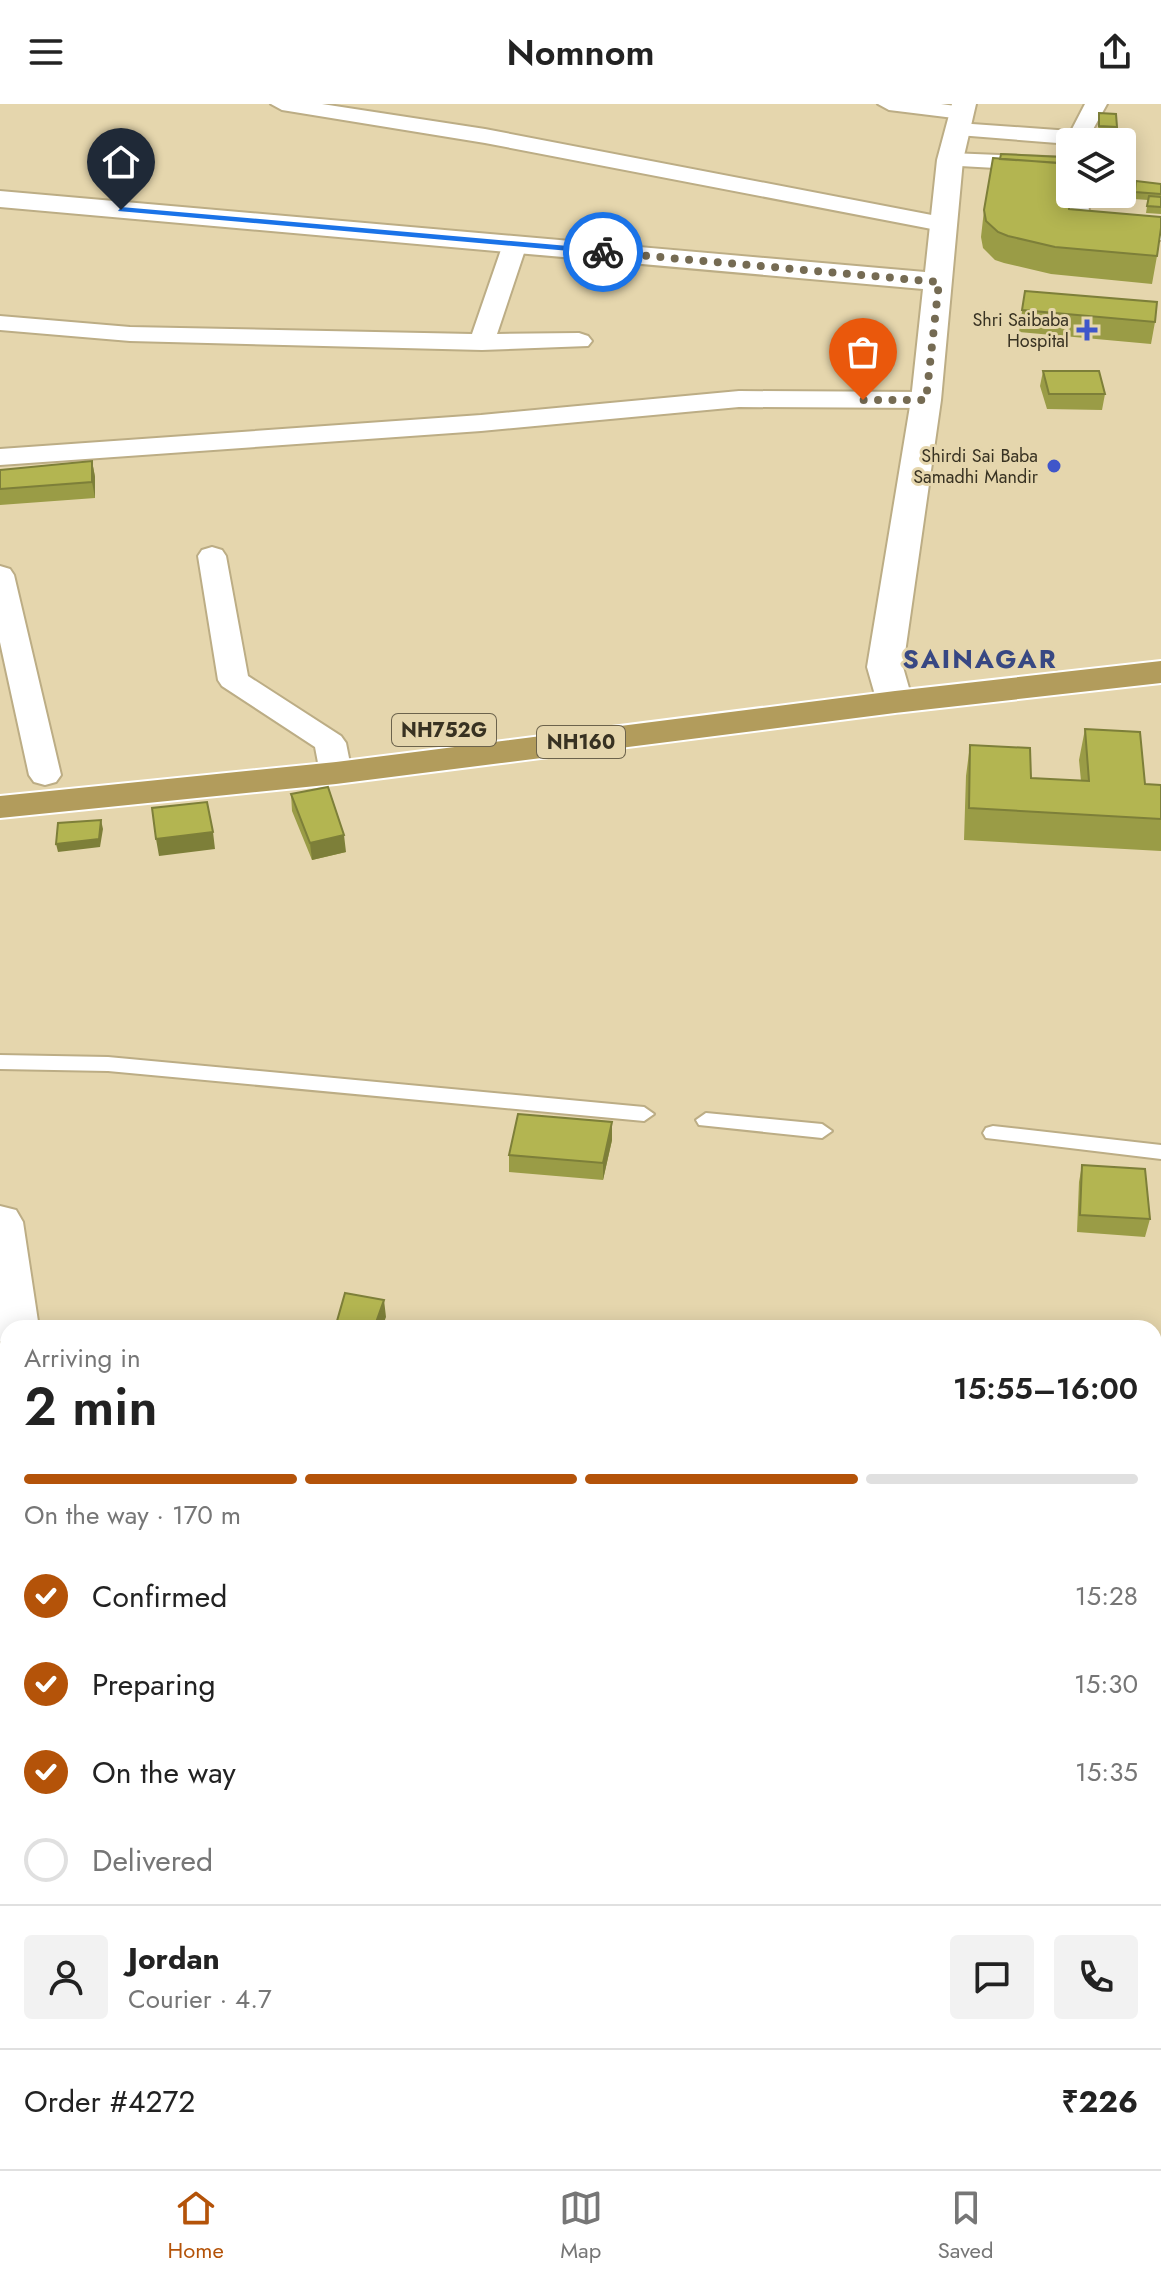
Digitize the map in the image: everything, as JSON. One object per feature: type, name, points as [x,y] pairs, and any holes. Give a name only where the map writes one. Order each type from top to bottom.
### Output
[{"type":"highway","points":[[891,689],[1161,647]]},
{"type":"highway","name":"NH160","points":[[0,807],[333,758],[891,689],[1161,672]]},
{"type":"highway","points":[[0,780],[333,758]]},
{"type":"street","points":[[282,104],[485,136],[942,224]]},
{"type":"street","points":[[889,104],[1078,138],[1096,104]]},
{"type":"street","points":[[891,689],[885,667],[925,407],[950,160],[961,115]]},
{"type":"street","points":[[950,160],[1056,164]]},
{"type":"street","points":[[0,199],[939,282]]},
{"type":"street","points":[[1077,208],[1079,225],[1161,233]]},
{"type":"street","points":[[482,342],[515,244]]},
{"type":"street","points":[[0,323],[130,334],[482,342],[579,341]]},
{"type":"street","points":[[0,457],[481,423],[739,399],[925,407]]},
{"type":"street","points":[[0,471],[487,435],[742,411],[925,407]]},
{"type":"street","points":[[212,556],[233,680],[333,758]]},
{"type":"street","points":[[0,575],[45,775]]},
{"type":"street","points":[[0,1222],[14,1320]]},
{"type":"lane","points":[[0,1062],[108,1064],[644,1114]]},
{"type":"lane","points":[[706,1120],[822,1131]]},
{"type":"lane","points":[[993,1133],[1161,1152]]},
{"type":"building","points":[[1099,113],[1116,114],[1117,127],[1099,126]]},
{"type":"building","points":[[1001,154],[1056,157],[1056,163],[1000,159]]},
{"type":"building","points":[[993,158],[1056,163],[1056,208],[1161,217],[1157,256],[1055,247],[1008,236],[986,221],[984,210]]},
{"type":"building","points":[[1136,181],[1161,184],[1161,194],[1136,192]]},
{"type":"building","points":[[1149,196],[1161,197],[1161,207],[1147,206]]},
{"type":"building","points":[[1025,291],[1157,302],[1155,322],[1022,310]]},
{"type":"building","points":[[1043,371],[1099,371],[1105,394],[1049,394]]},
{"type":"building","points":[[92,461],[92,482],[0,489],[0,470]]},
{"type":"building","points":[[1085,729],[1140,732],[1145,784],[1161,785],[1161,819],[969,808],[970,745],[1030,748],[1031,778],[1089,781]]},
{"type":"building","points":[[328,787],[344,835],[310,843],[291,794]]},
{"type":"building","points":[[207,802],[213,832],[156,839],[152,808]]},
{"type":"building","points":[[101,820],[99,839],[56,844],[58,823]]},
{"type":"building","points":[[518,1114],[612,1122],[603,1163],[509,1155]]},
{"type":"building","points":[[1082,1165],[1145,1169],[1150,1219],[1080,1215]]},
{"type":"building","points":[[345,1293],[384,1300],[377,1320],[337,1320]]},
{"type":"way so far","points":[[603,252],[939,282],[926,400],[863,400]]},
{"type":"place","name":"Shri Saibaba Hospital","points":[[1087,330]]},
{"type":"place","name":"Shirdi Sai Baba Samadhi Mandir","points":[[1054,466]]},
{"type":"district","name":"SAINAGAR","points":[[980,659]]},
{"type":"route","points":[[121,210],[603,252]]}]
